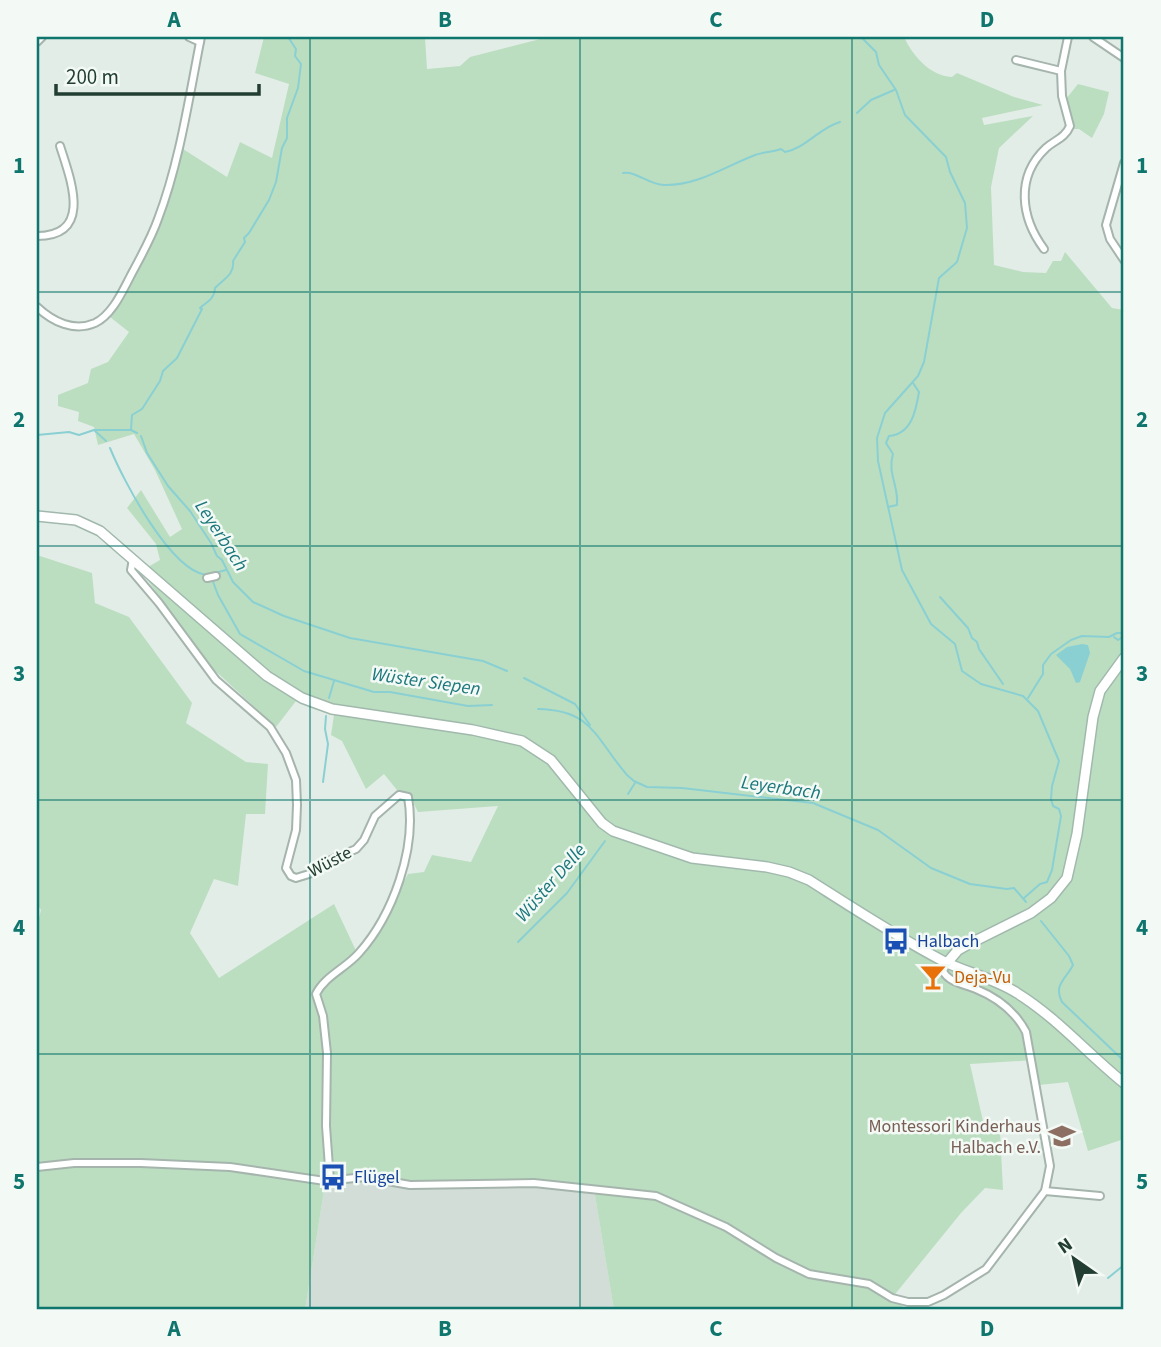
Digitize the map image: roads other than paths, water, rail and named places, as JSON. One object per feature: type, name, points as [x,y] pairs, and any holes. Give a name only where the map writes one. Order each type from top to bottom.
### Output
[{"type":"main road","points":[[37,516],[86,523],[112,540],[267,676],[302,698],[332,709],[473,730],[522,741],[551,760],[602,823],[613,831],[692,858],[767,867],[809,880],[901,938],[947,963],[996,981],[1034,1005],[1124,1083]]},
{"type":"main road","points":[[947,963],[958,950],[1012,925],[1037,909],[1060,890],[1068,878],[1079,822],[1093,717],[1100,691],[1124,658]]},
{"type":"street","points":[[37,41],[42,37]]},
{"type":"street","points":[[37,307],[54,320],[82,327],[102,318],[125,286],[158,220],[170,185],[201,39],[189,37]]},
{"type":"street","points":[[1045,249],[1029,224],[1024,195],[1031,168],[1036,160],[1048,146],[1064,136],[1070,126],[1062,96],[1061,71],[1069,37]]},
{"type":"street","points":[[1093,37],[1124,58]]},
{"type":"street","points":[[1016,60],[1061,71]]},
{"type":"street","points":[[37,236],[47,236],[64,229],[73,212],[73,188],[60,146]]},
{"type":"street","points":[[1124,163],[1106,225],[1110,239],[1124,260]]},
{"type":"street","name":"Wüste","points":[[133,559],[131,570],[216,680],[265,722],[286,753],[296,780],[296,830],[286,868],[291,876],[296,878],[309,874],[324,863],[352,852],[364,841],[380,810],[400,795],[408,797],[409,829],[405,865],[399,886],[359,953],[322,984],[316,994],[323,1016],[327,1053],[326,1126],[330,1181]]},
{"type":"street","points":[[207,578],[216,576]]},
{"type":"street","points":[[37,1167],[74,1163],[141,1163],[230,1167],[330,1181],[365,1177],[410,1185],[534,1183],[656,1196],[713,1220],[776,1258],[809,1274],[869,1284],[892,1298],[908,1302],[934,1300],[986,1269],[1045,1191],[1050,1166],[1028,1039],[1020,1020],[1004,1005],[978,990],[946,977],[943,971],[947,963]]},
{"type":"street","points":[[1045,1191],[1100,1196]]},
{"type":"water","points":[[1088,645],[1090,653],[1080,682],[1076,683],[1070,669],[1056,655],[1067,647]]},
{"type":"waterway","points":[[131,430],[132,415],[142,409],[160,381],[163,371],[177,358],[202,309],[200,308],[210,300],[215,288],[230,274],[233,261],[245,242],[244,238],[269,200],[287,138],[287,118],[298,88],[301,64],[288,37]]},
{"type":"waterway","points":[[861,37],[876,52],[879,65],[896,90],[905,115],[946,157],[965,203],[967,228],[957,262],[939,278],[924,362],[918,376],[885,413],[877,438],[878,461],[902,570],[931,624],[955,644],[962,671],[981,684],[1023,696],[1038,711],[1059,761],[1051,799],[1061,816],[1052,870],[1047,882],[1040,884],[1024,898]]},
{"type":"waterway","points":[[857,113],[871,100],[894,90]]},
{"type":"waterway","points":[[623,173],[664,185],[688,182],[758,154],[781,149],[785,152],[793,150],[840,122]]},
{"type":"waterway","points":[[888,507],[897,505],[897,498],[891,467],[893,454],[886,443],[889,436],[903,431],[912,420],[919,392],[913,383]]},
{"type":"waterway","name":"Leyerbach","points":[[37,435],[69,432],[79,435],[94,430],[106,441]]},
{"type":"waterway","points":[[95,430],[131,430],[137,433]]},
{"type":"waterway","name":"Leyerbach","points":[[141,436],[147,453],[168,486],[190,511],[233,582],[253,602],[284,616],[350,638],[483,661],[507,671]]},
{"type":"waterway","name":"Leyerbach","points":[[110,448],[125,481],[163,541],[178,558],[192,569],[206,575]]},
{"type":"waterway","points":[[215,573],[226,570]]},
{"type":"waterway","name":"Leyerbach","points":[[212,579],[240,634],[304,671],[374,692],[390,692],[468,706],[492,705]]},
{"type":"waterway","points":[[940,597],[968,628],[1003,684]]},
{"type":"waterway","points":[[1028,698],[1043,674],[1043,665],[1051,654],[1071,640],[1082,636],[1109,637],[1124,633]]},
{"type":"waterway","points":[[1114,637],[1118,640],[1124,636]]},
{"type":"waterway","points":[[524,678],[575,704],[590,725]]},
{"type":"waterway","name":"Wüster Siepen","points":[[329,698],[334,681]]},
{"type":"waterway","name":"Leyerbach","points":[[538,709],[571,715],[582,721],[591,728],[627,775],[647,787],[682,788],[813,803],[878,830],[931,868],[970,884],[1014,888],[1026,902]]},
{"type":"waterway","name":"Wüster Siepen","points":[[323,782],[328,744],[326,716]]},
{"type":"waterway","name":"Wüster Delle","points":[[628,794],[635,783]]},
{"type":"waterway","name":"Wüster Delle","points":[[518,942],[567,893],[605,841]]},
{"type":"waterway","name":"Leyerbach","points":[[1041,921],[1073,965],[1060,987],[1062,1002],[1124,1061]]},
{"type":"waterway","points":[[1108,1278],[1124,1265]]},
{"type":"place","name":"Halbach","points":[[896,941]]},
{"type":"place","name":"Deja-Vu","points":[[933,977]]},
{"type":"place","name":"Montessori Kinderhaus Halbach e.V.","points":[[1062,1136]]},
{"type":"place","name":"Flügel","points":[[333,1177]]}]
